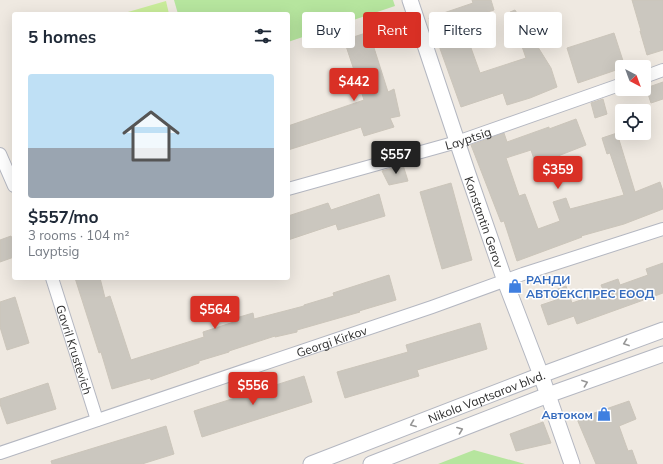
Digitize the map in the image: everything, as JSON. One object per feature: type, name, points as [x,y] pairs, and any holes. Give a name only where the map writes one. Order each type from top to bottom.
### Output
[{"type":"street","name":"Konstantin Gerov","points":[[410,0],[505,281],[541,375],[572,464]]},
{"type":"street","points":[[651,74],[663,70]]},
{"type":"street","name":"Layptsig","points":[[290,188],[457,142],[615,86]]},
{"type":"street","points":[[0,154],[12,181]]},
{"type":"street","name":"Georgi Kirkov","points":[[0,453],[505,281],[663,229]]},
{"type":"street","name":"Gavril Krustevich","points":[[53,280],[97,420]]},
{"type":"street","name":"Nikola Vaptsarov blvd.","points":[[311,464],[541,375],[663,330]]},
{"type":"street","name":"Nikola Vaptsarov blvd.","points":[[371,464],[548,396],[663,354]]},
{"type":"green space","points":[[174,0],[393,0],[395,6],[377,12],[363,12],[363,17],[355,19],[355,12],[302,12],[302,37],[290,41],[290,12],[177,12]]},
{"type":"green space","points":[[166,1],[169,12],[128,12]]},
{"type":"green space","points":[[474,450],[525,464],[438,464]]},
{"type":"building","points":[[472,0],[491,0],[494,10],[487,12],[447,12],[473,3]]},
{"type":"building","points":[[632,0],[663,0],[663,50],[647,55]]},
{"type":"building","points":[[614,33],[623,60],[615,60],[615,70],[578,83],[567,48]]},
{"type":"building","points":[[363,34],[363,48],[374,48],[388,92],[394,89],[400,116],[390,118],[394,127],[364,136],[361,127],[290,149],[290,125],[364,100],[347,48],[355,48],[355,36]]},
{"type":"building","points":[[440,48],[471,48],[480,73],[526,58],[523,48],[538,48],[551,68],[557,87],[530,98],[507,105],[503,93],[461,107]]},
{"type":"building","points":[[663,82],[663,99],[651,103],[649,96],[651,96],[651,86]]},
{"type":"building","points":[[603,99],[607,114],[595,118],[591,103]]},
{"type":"building","points":[[576,119],[586,145],[558,156],[560,161],[537,168],[531,150],[506,158],[519,196],[525,194],[538,229],[560,221],[553,202],[566,198],[570,209],[624,195],[610,153],[607,154],[602,138],[615,134],[615,140],[619,140],[635,192],[660,182],[663,191],[663,209],[624,224],[581,236],[582,237],[517,261],[504,221],[501,222],[471,145],[504,133],[507,142],[549,127],[549,129]]},
{"type":"building","points":[[403,165],[408,181],[389,185],[382,171]]},
{"type":"building","points":[[451,183],[472,260],[442,269],[420,192]]},
{"type":"building","points":[[379,194],[385,216],[338,230],[336,224],[290,239],[290,215],[328,203],[331,210]]},
{"type":"building","points":[[11,236],[12,238],[12,258],[0,262],[0,240]]},
{"type":"building","points":[[663,263],[663,293],[577,324],[574,316],[548,325],[541,305],[556,300],[553,291],[566,286],[572,303],[604,292],[601,285],[618,279],[620,285],[648,275],[646,269]]},
{"type":"building","points":[[389,275],[396,300],[297,330],[297,332],[275,336],[229,351],[151,380],[150,378],[112,389],[101,352],[99,353],[76,280],[100,280],[105,298],[110,296],[131,360],[204,337],[203,332],[237,321],[236,318],[253,313],[254,319],[304,306],[334,296],[333,293]]},
{"type":"building","points":[[15,297],[29,343],[7,350],[0,327],[0,302]]},
{"type":"building","points":[[480,323],[487,349],[417,370],[419,376],[345,398],[337,372],[408,352],[406,345]]},
{"type":"building","points":[[304,376],[312,402],[202,437],[194,411]]},
{"type":"building","points":[[48,383],[56,409],[7,424],[0,404],[0,399]]},
{"type":"building","points":[[629,401],[636,419],[619,426],[628,451],[632,450],[637,464],[596,464],[577,419]]},
{"type":"building","points":[[543,422],[551,443],[516,451],[510,434]]},
{"type":"building","points":[[166,426],[174,454],[142,464],[52,464],[51,461]]},
{"type":"place","name":"РАНДИ АВТОЕКСПРЕС ЕООД","points":[[515,286]]},
{"type":"place","name":"Автоком","points":[[604,414]]}]
